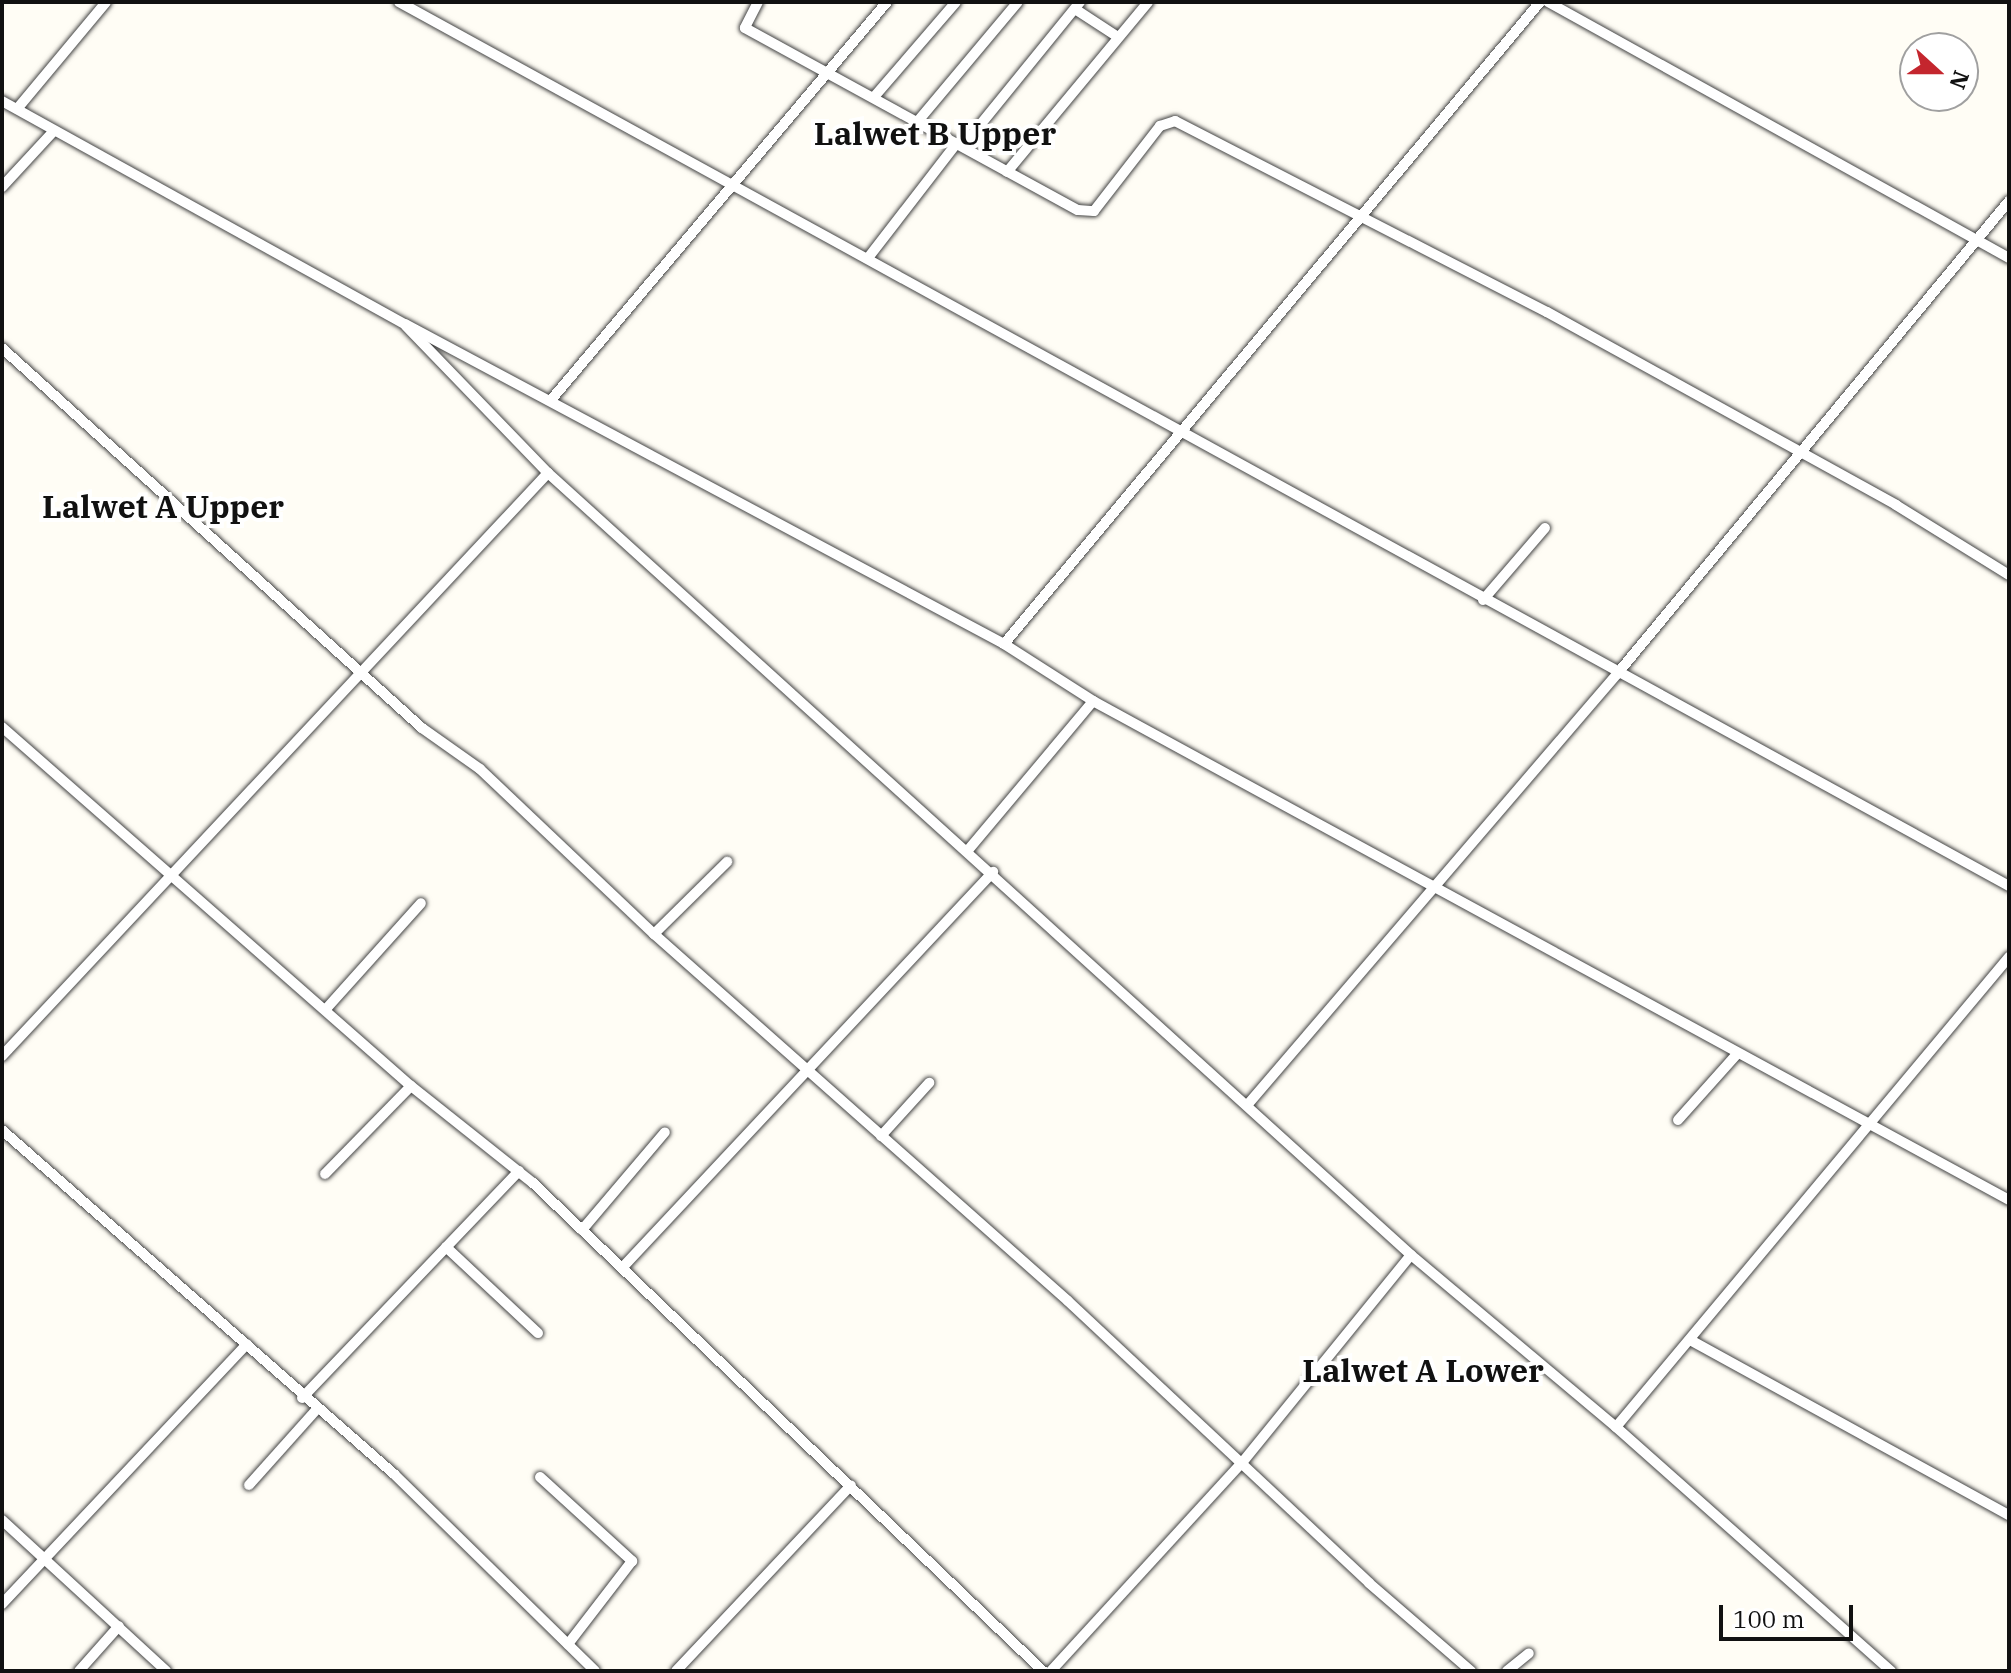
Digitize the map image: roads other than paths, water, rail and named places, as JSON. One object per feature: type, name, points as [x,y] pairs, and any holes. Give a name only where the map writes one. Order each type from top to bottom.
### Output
[{"type":"street","points":[[17,109],[106,2]]},
{"type":"street","points":[[399,2],[868,258],[1617,674],[2009,886]]},
{"type":"street","points":[[758,2],[745,28],[1068,206],[1094,211],[1160,126],[1175,121],[1364,217],[1800,453],[2009,575]]},
{"type":"street","points":[[551,400],[887,2]]},
{"type":"street","points":[[874,97],[956,2]]},
{"type":"street","points":[[918,121],[1018,2]]},
{"type":"street","points":[[1007,172],[1148,2]]},
{"type":"street","points":[[1004,644],[1364,217],[1540,2]]},
{"type":"street","points":[[1548,2],[2009,258]]},
{"type":"street","points":[[868,258],[1078,5],[1118,37]]},
{"type":"street","points":[[2,101],[53,132],[330,278],[405,324],[1004,644],[1093,701],[1737,1054],[1872,1122],[2009,1200]]},
{"type":"street","points":[[2,187],[53,132]]},
{"type":"street","points":[[1249,1103],[1617,674],[2009,201]]},
{"type":"street","points":[[405,324],[548,473],[969,849],[1411,1255],[1616,1427],[1891,1671]]},
{"type":"street","points":[[2,348],[422,728],[480,769],[654,934],[1208,1428],[1241,1464],[1471,1671]]},
{"type":"street","points":[[2,1056],[548,473]]},
{"type":"street","points":[[1483,600],[1545,528]]},
{"type":"street","points":[[969,849],[1093,701]]},
{"type":"street","points":[[2,727],[174,874],[411,1086],[519,1171],[1043,1671]]},
{"type":"street","points":[[654,934],[727,862]]},
{"type":"street","points":[[622,1268],[993,872]]},
{"type":"street","points":[[326,1009],[421,903]]},
{"type":"street","points":[[1616,1427],[1692,1341],[2009,957]]},
{"type":"street","points":[[1678,1120],[1737,1054]]},
{"type":"street","points":[[881,1136],[929,1083]]},
{"type":"street","points":[[325,1174],[411,1086]]},
{"type":"street","points":[[2,1130],[247,1344],[302,1398],[394,1474],[595,1671]]},
{"type":"street","points":[[582,1230],[665,1132]]},
{"type":"street","points":[[302,1398],[519,1171]]},
{"type":"street","points":[[446,1247],[538,1333]]},
{"type":"street","points":[[1051,1671],[1241,1464],[1411,1255]]},
{"type":"street","points":[[1692,1341],[2009,1515]]},
{"type":"street","points":[[2,1604],[247,1344]]},
{"type":"street","points":[[249,1485],[316,1410]]},
{"type":"street","points":[[540,1477],[632,1561],[568,1644]]},
{"type":"street","points":[[676,1671],[851,1485]]},
{"type":"street","points":[[2,1520],[166,1671]]},
{"type":"street","points":[[79,1671],[119,1626]]},
{"type":"street","points":[[1507,1671],[1529,1653]]},
{"type":"district","name":"Lalwet B Upper","points":[[935,133]]},
{"type":"district","name":"Lalwet A Upper","points":[[163,506]]},
{"type":"district","name":"Lalwet A Lower","points":[[1423,1370]]}]
